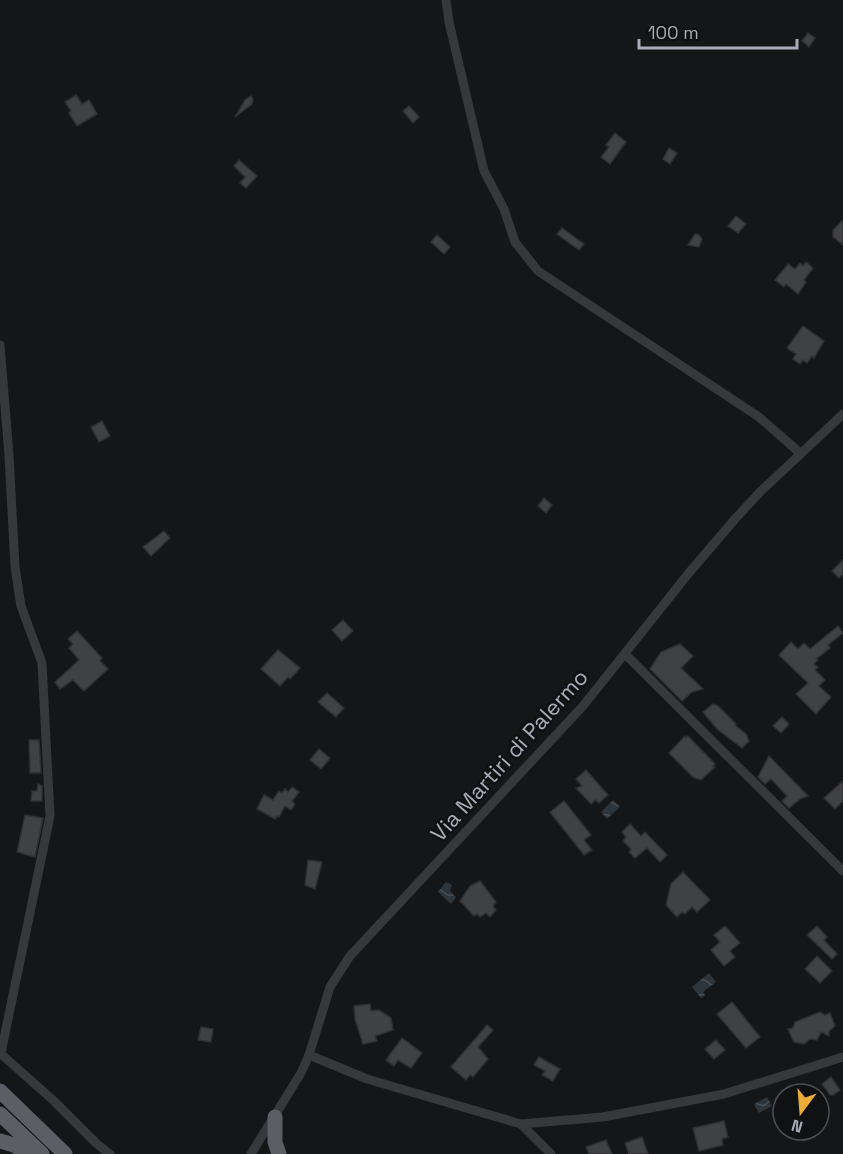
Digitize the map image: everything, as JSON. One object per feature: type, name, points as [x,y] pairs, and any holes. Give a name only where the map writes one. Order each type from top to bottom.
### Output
[{"type":"highway","points":[[0,1091],[65,1154]]},
{"type":"highway","points":[[0,1114],[42,1154]]},
{"type":"highway","points":[[275,1117],[275,1142],[279,1154]]},
{"type":"highway","points":[[0,1141],[14,1145],[28,1154]]},
{"type":"street","points":[[446,0],[449,22],[484,171],[504,209],[515,242],[538,272],[759,417],[800,453]]},
{"type":"street","points":[[0,345],[15,567],[21,606],[42,663],[50,816],[2,1056],[110,1154]]},
{"type":"street","name":"Via Martiri di Palermo","points":[[251,1154],[294,1086],[309,1054],[330,987],[351,956],[583,706],[735,519],[800,453],[843,414]]},
{"type":"street","points":[[625,654],[843,871]]},
{"type":"street","points":[[309,1054],[367,1079],[521,1124],[603,1117],[724,1094],[843,1057]]},
{"type":"street","points":[[521,1124],[551,1154]]},
{"type":"water","points":[[613,800],[620,807],[607,819],[601,812]]},
{"type":"water","points":[[446,882],[452,885],[450,891],[456,897],[451,904],[438,892]]},
{"type":"water","points":[[709,973],[716,982],[703,992],[705,995],[701,998],[692,987]]},
{"type":"water","points":[[767,1097],[771,1107],[759,1113],[754,1104]]},
{"type":"building","points":[[808,33],[815,38],[809,47],[802,41]]},
{"type":"building","points":[[76,95],[82,104],[89,100],[97,114],[77,126],[65,102]]},
{"type":"building","points":[[251,96],[252,104],[235,117],[245,100]]},
{"type":"building","points":[[409,106],[419,117],[413,123],[403,111]]},
{"type":"building","points":[[615,133],[626,142],[610,164],[601,157],[609,147],[606,145]]},
{"type":"building","points":[[669,148],[677,153],[670,164],[663,159]]},
{"type":"building","points":[[239,160],[257,176],[246,188],[240,183],[245,177],[234,166]]},
{"type":"building","points":[[736,216],[746,224],[738,233],[728,226]]},
{"type":"building","points":[[843,220],[843,245],[833,237],[833,230]]},
{"type":"building","points":[[562,228],[584,244],[579,250],[557,234]]},
{"type":"building","points":[[695,234],[702,239],[699,247],[688,245]]},
{"type":"building","points":[[437,235],[450,247],[444,254],[431,242]]},
{"type":"building","points":[[806,262],[813,268],[798,294],[786,284],[784,287],[775,280],[788,264],[795,269],[800,263],[803,266]]},
{"type":"building","points":[[803,326],[824,341],[814,358],[812,356],[807,363],[803,360],[800,364],[793,359],[796,354],[787,348]]},
{"type":"building","points":[[102,421],[110,436],[99,442],[91,427]]},
{"type":"building","points":[[544,498],[552,505],[546,513],[538,506]]},
{"type":"building","points":[[164,531],[170,538],[151,556],[143,547]]},
{"type":"building","points":[[843,560],[843,574],[839,578],[832,571]]},
{"type":"building","points":[[343,620],[353,631],[342,641],[332,630]]},
{"type":"building","points":[[838,626],[843,633],[828,645],[830,648],[816,659],[818,660],[814,664],[818,667],[815,670],[825,680],[819,686],[831,697],[816,714],[796,694],[808,683],[779,655],[791,642],[798,649],[804,643],[810,649]]},
{"type":"building","points":[[77,631],[102,658],[100,661],[108,669],[84,691],[73,680],[60,689],[55,682],[79,660],[69,648],[73,644],[68,639]]},
{"type":"building","points":[[680,644],[693,656],[681,668],[703,689],[692,692],[682,701],[650,669],[661,652]]},
{"type":"building","points":[[278,650],[300,668],[280,686],[261,669]]},
{"type":"building","points":[[327,693],[344,708],[336,717],[318,702]]},
{"type":"building","points":[[713,704],[718,706],[746,734],[749,741],[742,748],[717,729],[703,712]]},
{"type":"building","points":[[782,717],[789,724],[781,733],[773,726]]},
{"type":"building","points":[[685,736],[686,738],[688,736],[715,764],[713,766],[715,767],[701,780],[693,777],[669,753]]},
{"type":"building","points":[[29,740],[39,740],[41,773],[30,773]]},
{"type":"building","points":[[319,749],[330,758],[321,769],[310,760]]},
{"type":"building","points":[[769,756],[808,796],[789,808],[782,801],[787,796],[771,779],[765,784],[758,777]]},
{"type":"building","points":[[586,770],[608,795],[599,803],[596,800],[591,804],[576,788],[582,786],[576,779]]},
{"type":"building","points":[[843,781],[843,801],[835,809],[824,798]]},
{"type":"building","points":[[38,784],[42,786],[42,801],[31,801],[32,791],[37,791]]},
{"type":"building","points":[[292,787],[299,792],[292,801],[295,804],[291,810],[285,806],[279,817],[275,819],[257,809],[264,795],[273,800],[279,791],[282,793],[285,789],[288,792]]},
{"type":"building","points":[[564,801],[591,835],[584,840],[592,850],[584,855],[550,812]]},
{"type":"building","points":[[25,815],[43,818],[35,857],[17,852]]},
{"type":"building","points":[[630,824],[641,836],[645,832],[667,855],[660,862],[647,848],[635,858],[629,852],[631,849],[623,841],[626,837],[622,832]]},
{"type":"building","points":[[308,860],[322,862],[315,889],[305,885]]},
{"type":"building","points":[[683,872],[710,900],[697,912],[692,907],[685,914],[682,912],[677,917],[666,905],[671,884]]},
{"type":"building","points":[[480,881],[496,902],[493,906],[496,910],[490,917],[486,913],[480,917],[477,914],[474,916],[460,901],[470,886]]},
{"type":"building","points":[[725,926],[740,943],[730,951],[735,957],[724,966],[711,950],[720,942],[714,935]]},
{"type":"building","points":[[817,926],[827,937],[824,940],[837,954],[832,959],[807,935]]},
{"type":"building","points":[[817,956],[832,971],[820,983],[805,969]]},
{"type":"building","points":[[732,1002],[760,1037],[746,1048],[717,1014]]},
{"type":"building","points":[[370,1004],[371,1011],[379,1010],[391,1018],[393,1030],[375,1036],[377,1041],[363,1044],[355,1019],[354,1006]]},
{"type":"building","points":[[820,1012],[825,1015],[830,1013],[835,1026],[829,1031],[829,1036],[821,1032],[817,1040],[810,1039],[804,1044],[794,1042],[788,1029],[793,1028],[795,1022]]},
{"type":"building","points":[[487,1025],[493,1030],[478,1047],[488,1059],[473,1077],[470,1075],[466,1080],[451,1067]]},
{"type":"building","points":[[201,1027],[213,1029],[211,1042],[198,1040]]},
{"type":"building","points":[[402,1038],[422,1053],[411,1068],[398,1060],[394,1066],[386,1060]]},
{"type":"building","points":[[716,1040],[725,1050],[714,1059],[705,1049]]},
{"type":"building","points":[[539,1057],[560,1069],[553,1081],[542,1075],[545,1071],[534,1065]]},
{"type":"building","points":[[831,1077],[840,1090],[831,1095],[831,1082],[825,1082]]},
{"type":"building","points":[[724,1121],[728,1137],[722,1139],[723,1145],[699,1151],[693,1128]]},
{"type":"building","points":[[642,1137],[648,1154],[629,1154],[625,1143]]},
{"type":"building","points":[[606,1140],[612,1154],[589,1154],[586,1147]]}]
